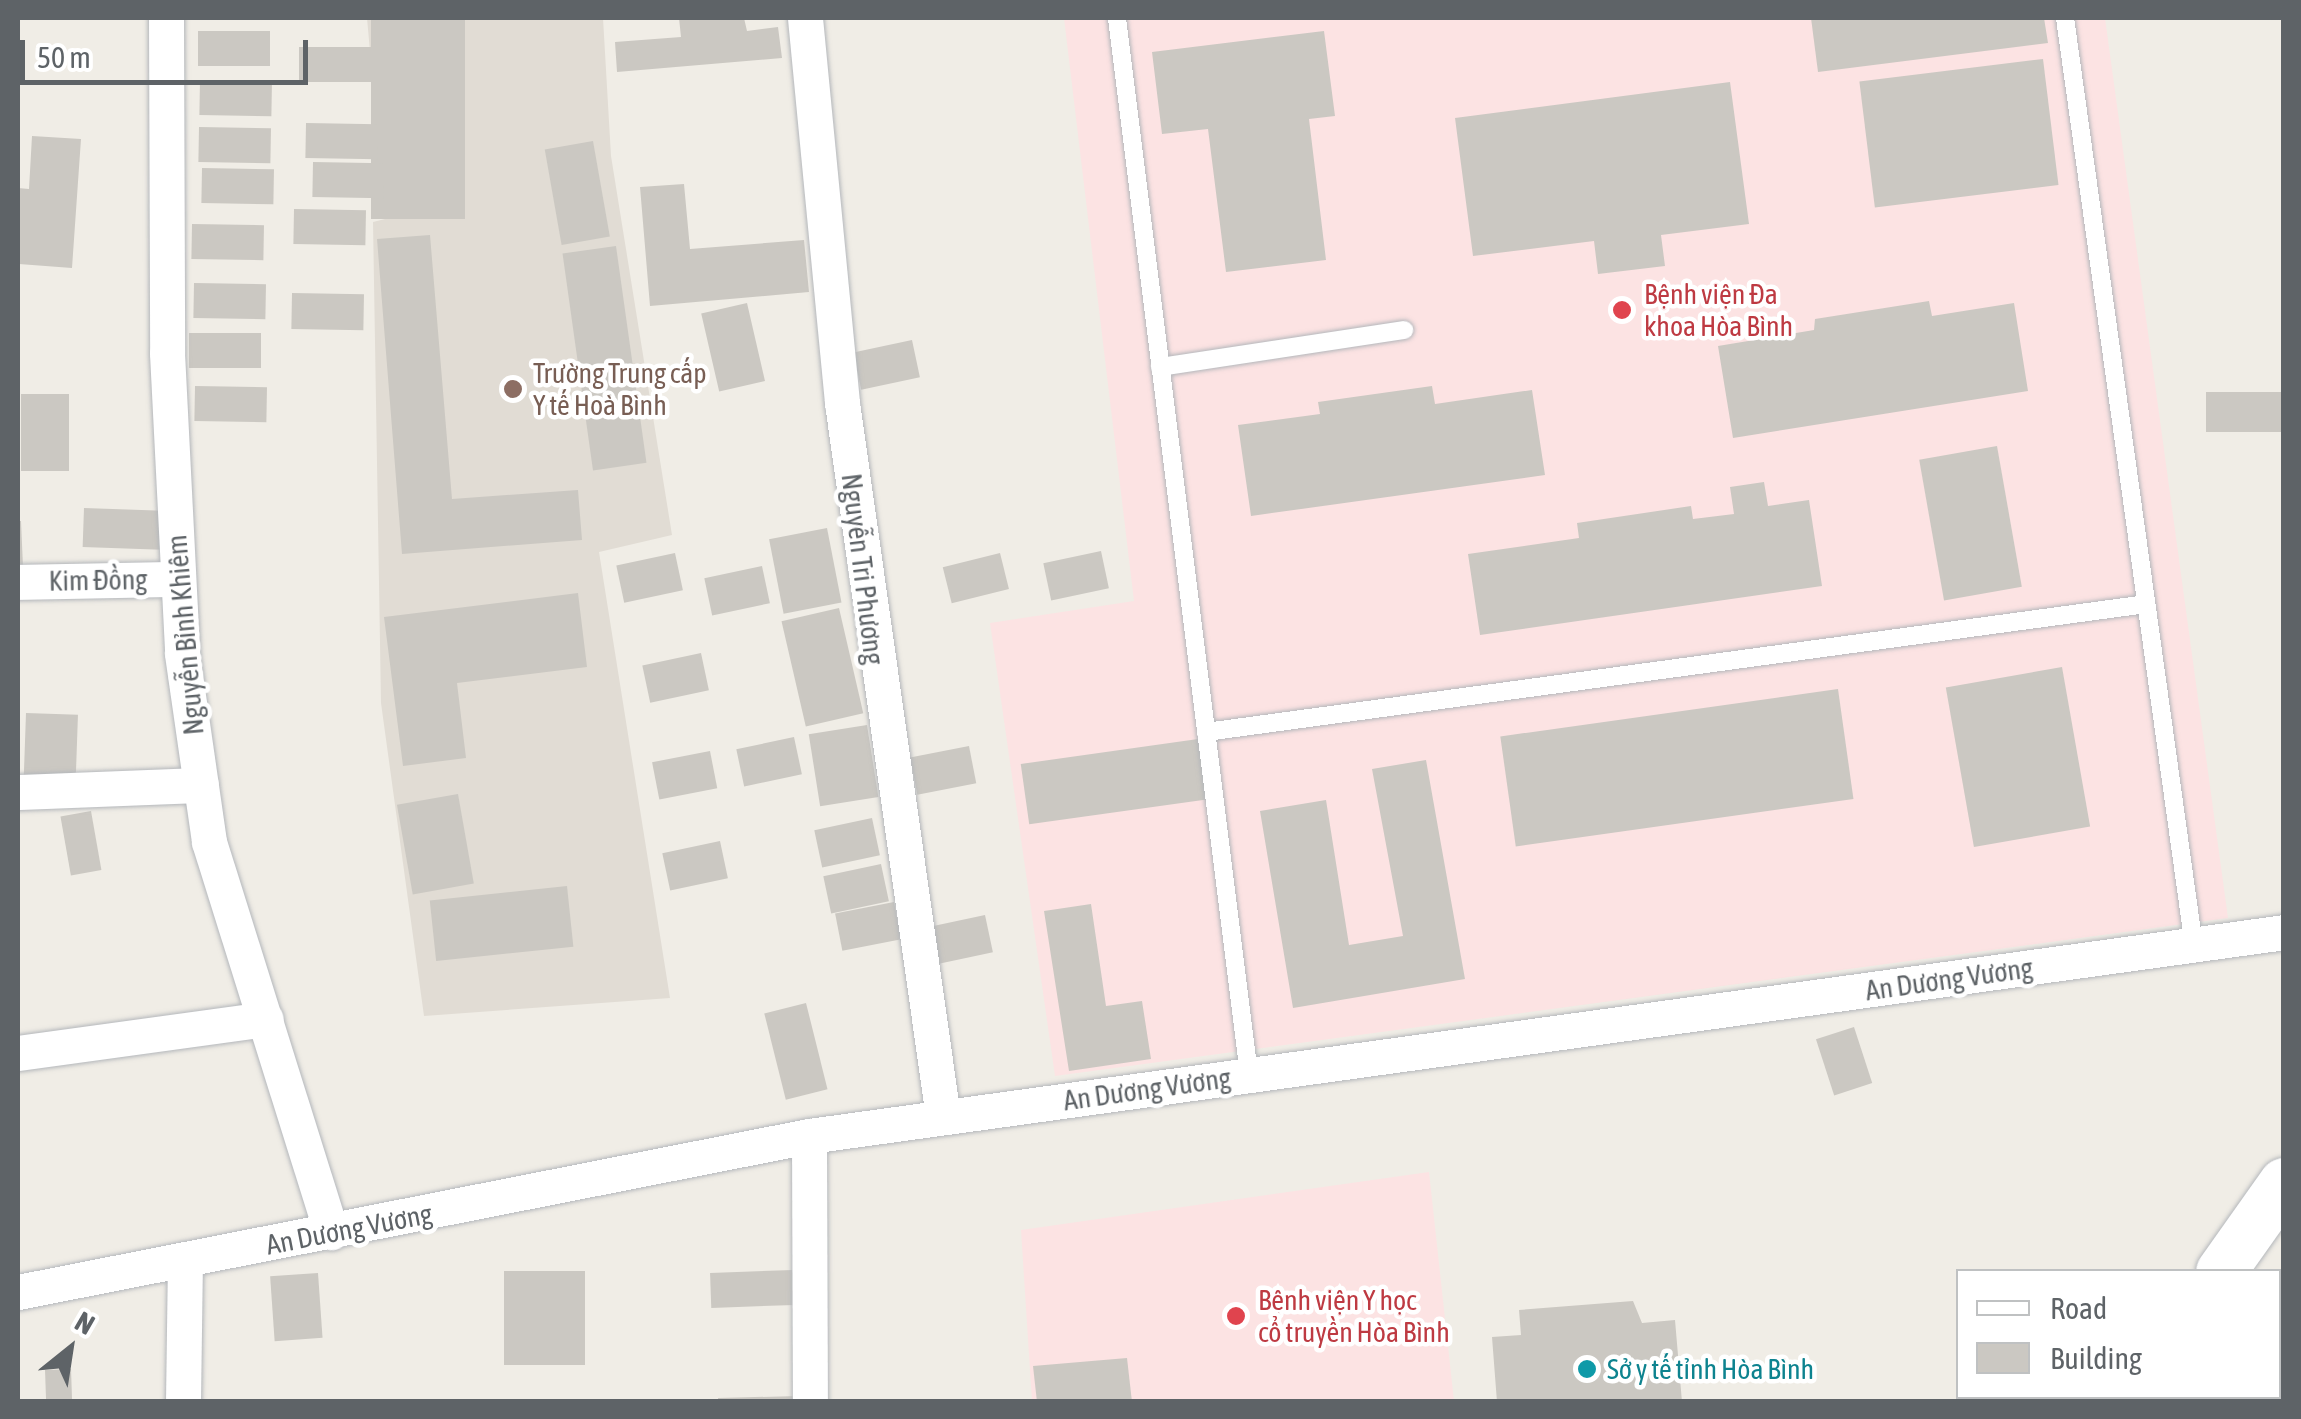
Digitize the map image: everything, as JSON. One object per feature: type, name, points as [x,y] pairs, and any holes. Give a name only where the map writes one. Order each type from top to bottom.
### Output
[{"type":"main road","points":[[2223,1269],[2284,1183]]},
{"type":"street","name":"Nguyễn Bỉnh Khiêm","points":[[166,18],[168,353],[178,579],[201,785],[210,842],[330,1232]]},
{"type":"street","name":"Nguyễn Tri Phương","points":[[805,18],[842,403],[943,1118]]},
{"type":"street","name":"Kim Đồng","points":[[18,582],[178,579]]},
{"type":"street","points":[[18,792],[201,785]]},
{"type":"street","name":"An Dương Vương","points":[[18,1292],[186,1262],[809,1136],[2284,932]]},
{"type":"street","points":[[18,1053],[266,1019]]},
{"type":"street","points":[[809,1136],[810,1402]]},
{"type":"street","points":[[182,1402],[186,1262]]},
{"type":"lane","points":[[1117,18],[1249,1075]]},
{"type":"lane","points":[[2064,18],[2194,946]]},
{"type":"lane","points":[[1160,367],[1404,330]]},
{"type":"lane","points":[[1206,732],[2146,604]]},
{"type":"shaded area","name":"Trường Trung cấp Y tế Hoà Bình","points":[[367,18],[603,18],[611,156],[672,535],[599,552],[670,998],[424,1016],[381,703],[373,222],[385,219]]},
{"type":"shaded area","name":"Bệnh viện Đa khoa Hòa Bình","points":[[1064,18],[2105,18],[2228,918],[1055,1076],[990,623],[1134,601]]},
{"type":"shaded area","name":"Bệnh viện Y học cổ truyền Hòa Bình","points":[[1429,1172],[1454,1401],[1032,1401],[1021,1230]]},
{"type":"building","points":[[371,18],[465,18],[465,219],[371,219]]},
{"type":"building","points":[[679,18],[744,18],[747,31],[778,27],[782,58],[617,72],[615,42],[681,37]]},
{"type":"building","points":[[1811,18],[2044,18],[2048,43],[1818,72]]},
{"type":"building","points":[[198,31],[270,31],[270,66],[198,66]]},
{"type":"building","points":[[1324,31],[1335,116],[1309,119],[1326,260],[1226,272],[1208,129],[1162,134],[1152,52]]},
{"type":"building","points":[[299,47],[371,47],[371,82],[299,82]]},
{"type":"building","points":[[2043,59],[2058,185],[1875,208],[1859,82]]},
{"type":"building","points":[[200,80],[272,81],[271,116],[199,115]]},
{"type":"building","points":[[1730,82],[1749,224],[1661,235],[1665,266],[1598,274],[1594,241],[1473,256],[1455,118]]},
{"type":"building","points":[[306,123],[378,124],[377,159],[305,158]]},
{"type":"building","points":[[199,127],[271,128],[270,163],[198,162]]},
{"type":"building","points":[[32,136],[81,139],[72,268],[19,264],[18,188],[29,189]]},
{"type":"building","points":[[593,141],[610,237],[562,245],[545,150]]},
{"type":"building","points":[[313,162],[384,163],[383,198],[312,197]]},
{"type":"building","points":[[202,168],[274,169],[273,204],[201,203]]},
{"type":"building","points":[[684,184],[690,249],[804,240],[809,292],[650,306],[640,187]]},
{"type":"building","points":[[294,209],[366,210],[365,245],[293,244]]},
{"type":"building","points":[[192,224],[264,225],[263,260],[191,259]]},
{"type":"building","points":[[430,235],[452,499],[578,490],[582,540],[402,554],[377,239]]},
{"type":"building","points":[[616,246],[646,463],[593,470],[563,254]]},
{"type":"building","points":[[194,283],[266,284],[265,319],[193,318]]},
{"type":"building","points":[[292,293],[364,294],[363,330],[291,329]]},
{"type":"building","points":[[1929,301],[1932,316],[2014,303],[2028,391],[1733,438],[1718,346],[1814,330],[1815,319]]},
{"type":"building","points":[[747,303],[765,381],[719,392],[701,314]]},
{"type":"building","points":[[189,333],[261,333],[261,368],[189,368]]},
{"type":"building","points":[[912,340],[920,377],[861,390],[853,352]]},
{"type":"building","points":[[195,386],[267,387],[266,422],[194,421]]},
{"type":"building","points":[[1432,386],[1435,404],[1532,390],[1545,475],[1251,516],[1238,425],[1320,414],[1318,402]]},
{"type":"building","points":[[2206,392],[2284,392],[2284,432],[2206,432]]},
{"type":"building","points":[[21,394],[69,394],[69,471],[21,471]]},
{"type":"building","points":[[1997,446],[2022,587],[1944,601],[1919,460]]},
{"type":"building","points":[[1764,482],[1768,506],[1809,500],[1822,586],[1480,635],[1468,554],[1579,538],[1577,523],[1691,506],[1693,519],[1734,514],[1730,487]]},
{"type":"building","points":[[84,508],[163,511],[162,550],[83,547]]},
{"type":"building","points":[[21,521],[23,567],[18,567]]},
{"type":"building","points":[[827,528],[842,603],[784,614],[769,539]]},
{"type":"building","points":[[1101,551],[1109,588],[1051,600],[1043,563]]},
{"type":"building","points":[[675,553],[683,590],[624,603],[616,565]]},
{"type":"building","points":[[1000,553],[1009,589],[952,603],[943,567]]},
{"type":"building","points":[[762,566],[770,603],[712,615],[704,578]]},
{"type":"building","points":[[578,593],[587,667],[457,683],[466,758],[403,766],[384,617]]},
{"type":"building","points":[[839,608],[863,713],[806,727],[782,621]]},
{"type":"building","points":[[701,653],[709,690],[650,703],[642,665]]},
{"type":"building","points":[[2062,667],[2090,827],[1974,847],[1946,687]]},
{"type":"building","points":[[1838,689],[1853,799],[1516,846],[1500,736]]},
{"type":"building","points":[[26,713],[78,715],[76,777],[24,775]]},
{"type":"building","points":[[867,725],[878,797],[820,806],[809,734]]},
{"type":"building","points":[[794,737],[802,774],[744,786],[736,749]]},
{"type":"building","points":[[1198,739],[1206,799],[1029,824],[1021,764]]},
{"type":"building","points":[[969,746],[976,783],[917,795],[910,757]]},
{"type":"building","points":[[710,751],[717,788],[659,800],[652,762]]},
{"type":"building","points":[[1426,760],[1465,979],[1293,1008],[1260,811],[1326,800],[1349,945],[1403,936],[1372,769]]},
{"type":"building","points":[[458,794],[474,884],[413,894],[397,805]]},
{"type":"building","points":[[91,811],[101,870],[71,875],[60,816]]},
{"type":"building","points":[[872,818],[880,855],[822,867],[814,830]]},
{"type":"building","points":[[720,841],[728,878],[670,890],[662,853]]},
{"type":"building","points":[[881,864],[889,901],[831,913],[823,876]]},
{"type":"building","points":[[567,886],[573,947],[436,961],[430,900]]},
{"type":"building","points":[[894,902],[901,939],[842,951],[835,913]]},
{"type":"building","points":[[1091,904],[1106,1006],[1142,1001],[1151,1059],[1069,1071],[1044,911]]},
{"type":"building","points":[[985,915],[993,952],[934,965],[926,927]]},
{"type":"building","points":[[806,1003],[828,1089],[786,1100],[764,1013]]},
{"type":"building","points":[[1854,1027],[1872,1083],[1834,1095],[1816,1039]]},
{"type":"building","points":[[793,1270],[794,1305],[711,1308],[710,1273]]},
{"type":"building","points":[[504,1271],[585,1271],[585,1365],[504,1365]]},
{"type":"building","points":[[318,1273],[323,1338],[275,1341],[270,1276]]},
{"type":"building","name":"Sở y tế tỉnh Hòa Bình","points":[[1633,1301],[1642,1323],[1675,1320],[1682,1402],[1497,1402],[1492,1337],[1521,1335],[1519,1310]]},
{"type":"building","points":[[1127,1358],[1132,1402],[1037,1402],[1033,1366]]},
{"type":"building","points":[[71,1369],[72,1402],[46,1402],[45,1370]]},
{"type":"building","points":[[799,1396],[799,1402],[718,1402],[718,1398]]},
{"type":"place","name":"Bệnh viện Đa khoa Hòa Bình","points":[[1622,310]]},
{"type":"place","name":"Trường Trung cấp Y tế Hoà Bình","points":[[513,389]]},
{"type":"place","name":"Bệnh viện Y học cổ truyền Hòa Bình","points":[[1236,1316]]},
{"type":"place","name":"Sở y tế tỉnh Hòa Bình","points":[[1587,1369]]}]
